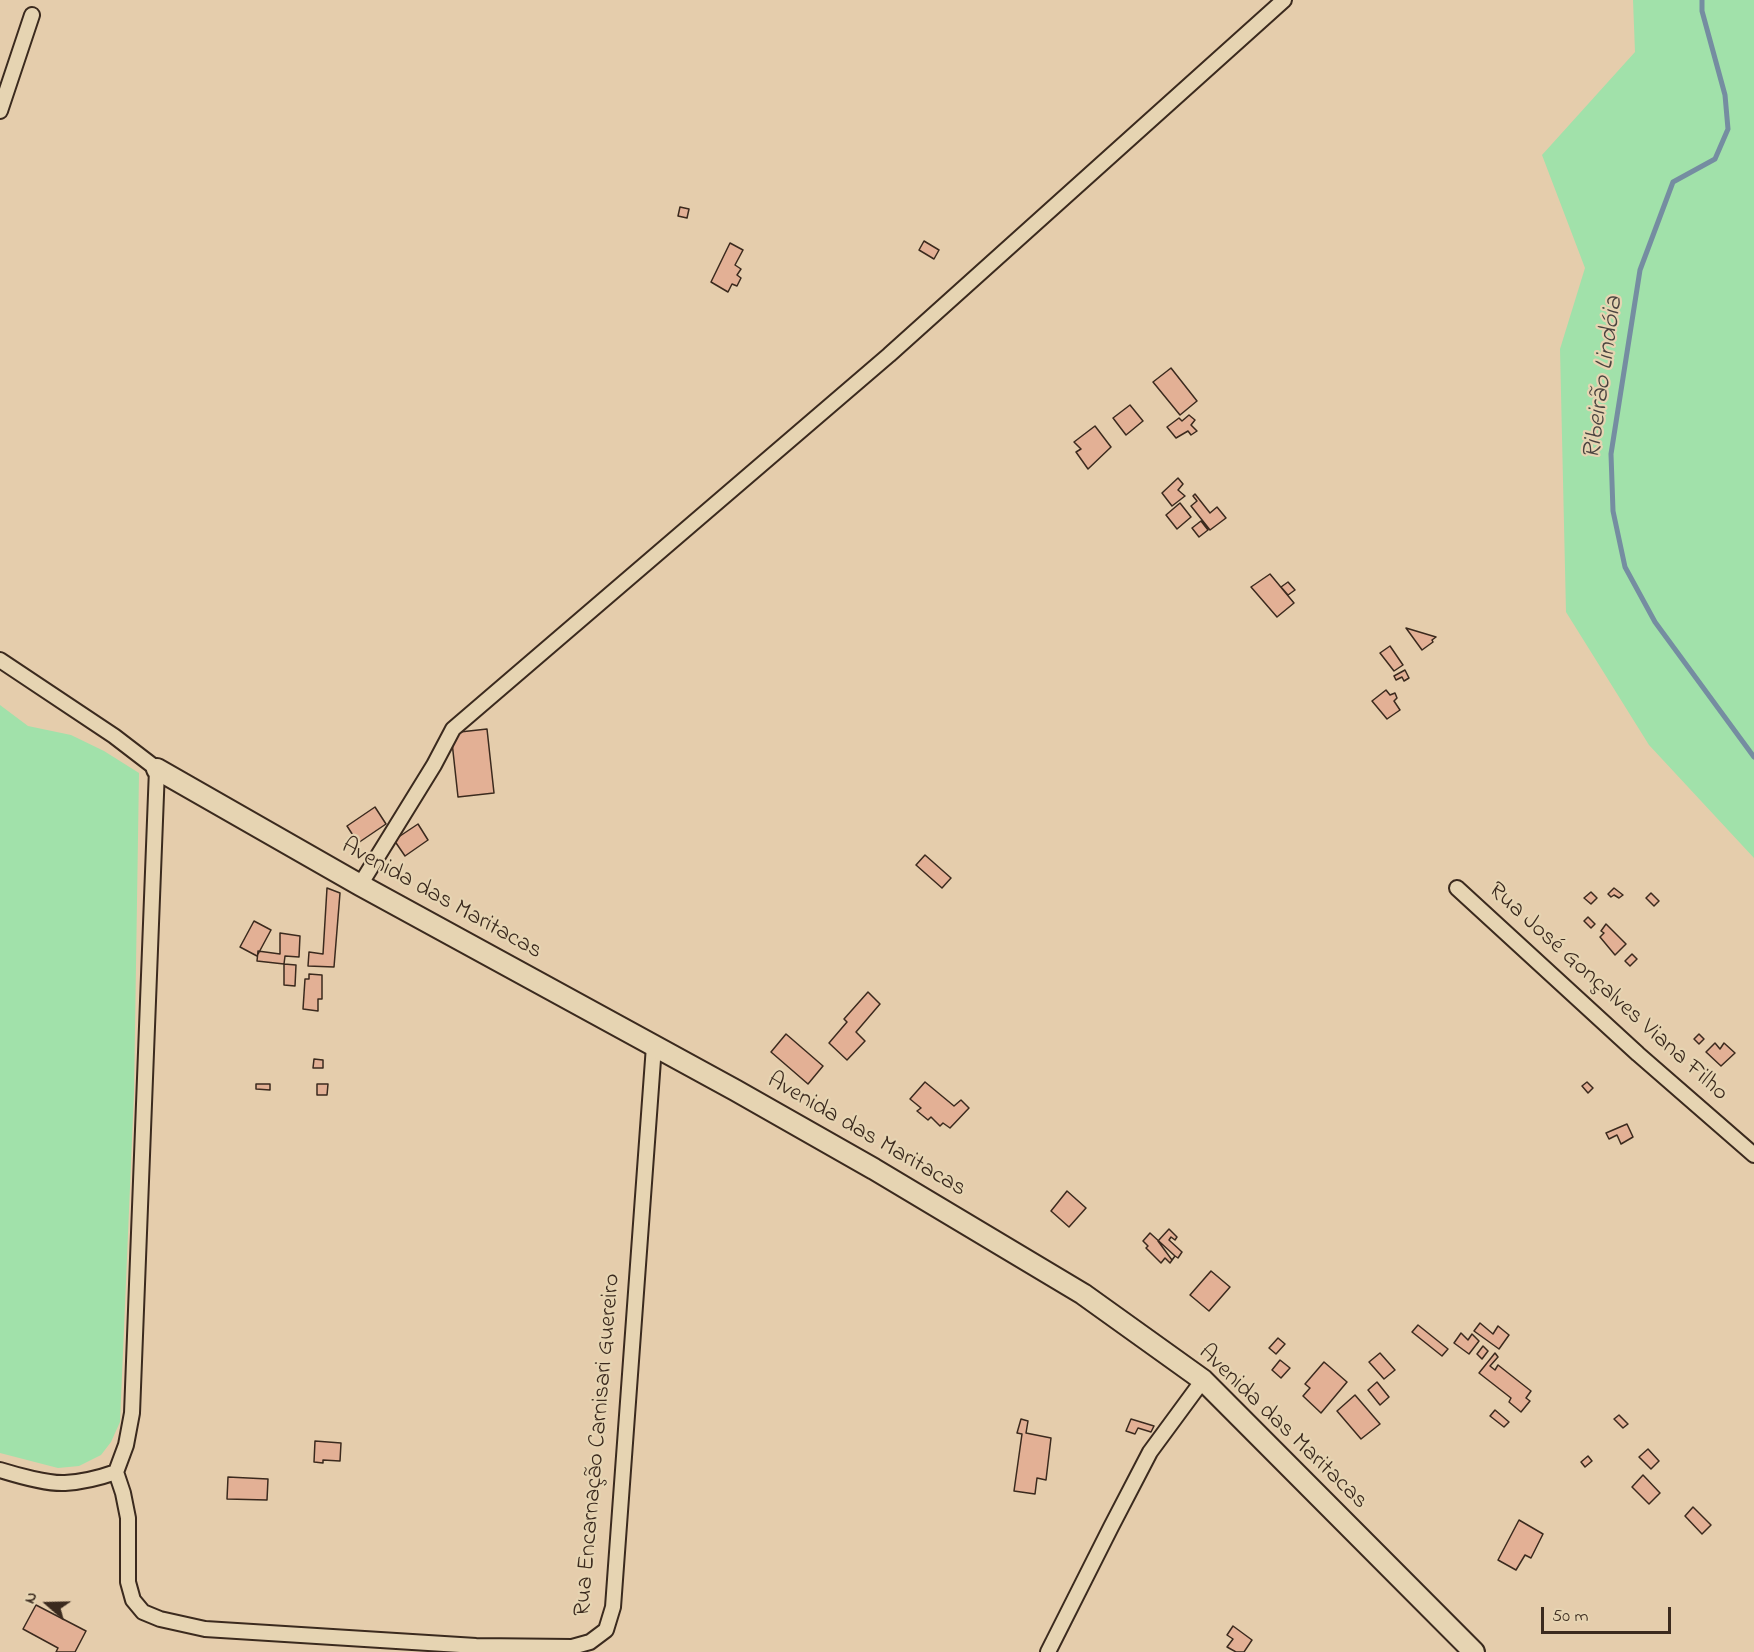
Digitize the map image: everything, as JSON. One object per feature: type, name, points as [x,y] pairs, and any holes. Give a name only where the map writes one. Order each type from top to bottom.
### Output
[{"type":"street","points":[[360,885],[434,765],[453,729],[889,355],[1284,0]]},
{"type":"street","points":[[0,111],[33,15]]},
{"type":"street","points":[[0,660],[114,736],[157,769],[132,1413],[126,1445],[116,1472],[94,1479],[63,1484],[0,1470]]},
{"type":"street","name":"Avenida das Maritacas","points":[[157,769],[360,885],[735,1090],[874,1169],[1083,1294],[1203,1380],[1473,1652]]},
{"type":"street","name":"Rua José Gonçalves Viana Filho","points":[[1457,888],[1638,1054],[1754,1155]]},
{"type":"street","name":"Rua Encarnação Carnisari Guereiro","points":[[116,1472],[128,1518],[128,1582],[133,1600],[143,1612],[160,1619],[205,1629],[476,1646],[572,1647],[590,1642],[606,1630],[613,1608],[654,1046]]},
{"type":"street","points":[[1048,1652],[1150,1452],[1203,1380]]},
{"type":"green space","points":[[1633,0],[1754,0],[1754,858],[1649,745],[1566,612],[1560,349],[1585,268],[1542,155],[1635,52]]},
{"type":"green space","points":[[0,705],[28,726],[71,735],[104,751],[139,773],[134,1093],[120,1422],[111,1442],[101,1455],[79,1466],[58,1468],[0,1453]]},
{"type":"building","points":[[680,207],[689,209],[687,218],[678,216]]},
{"type":"building","points":[[924,241],[939,250],[934,259],[919,250]]},
{"type":"building","points":[[730,243],[743,250],[735,265],[741,269],[737,275],[741,278],[737,286],[732,284],[728,292],[711,282]]},
{"type":"building","points":[[1171,368],[1197,401],[1180,415],[1153,382]]},
{"type":"building","points":[[1130,405],[1143,421],[1126,435],[1113,418]]},
{"type":"building","points":[[1189,415],[1195,420],[1191,425],[1197,431],[1191,435],[1188,431],[1176,438],[1167,427],[1179,418],[1182,421]]},
{"type":"building","points":[[1095,426],[1111,447],[1088,469],[1076,452],[1081,449],[1074,442]]},
{"type":"building","points":[[1178,478],[1183,484],[1178,490],[1185,496],[1172,506],[1162,493]]},
{"type":"building","points":[[1195,494],[1210,513],[1217,507],[1226,518],[1210,530],[1191,506],[1197,501],[1193,496]]},
{"type":"building","points":[[1180,503],[1191,517],[1177,529],[1166,515]]},
{"type":"building","points":[[1201,521],[1208,530],[1199,537],[1192,528]]},
{"type":"building","points":[[1270,574],[1294,603],[1277,617],[1251,587]]},
{"type":"building","points":[[1288,582],[1295,590],[1288,595],[1281,587]]},
{"type":"building","points":[[1406,628],[1436,637],[1422,650]]},
{"type":"building","points":[[1390,646],[1403,665],[1394,671],[1380,653]]},
{"type":"building","points":[[1405,670],[1409,678],[1404,681],[1402,677],[1396,680],[1394,676]]},
{"type":"building","points":[[1386,690],[1390,695],[1395,693],[1397,698],[1394,701],[1400,710],[1387,719],[1372,701]]},
{"type":"building","points":[[487,729],[494,793],[458,797],[451,733]]},
{"type":"building","points":[[375,807],[386,824],[358,843],[347,826]]},
{"type":"building","points":[[418,824],[428,840],[405,856],[394,840]]},
{"type":"building","points":[[925,855],[951,878],[942,888],[916,865]]},
{"type":"building","points":[[327,888],[340,893],[334,967],[308,966],[309,952],[323,954]]},
{"type":"building","points":[[1614,888],[1623,895],[1619,898],[1614,895],[1611,897],[1608,894]]},
{"type":"building","points":[[1591,892],[1597,898],[1591,904],[1584,898]]},
{"type":"building","points":[[1651,893],[1659,901],[1654,906],[1646,898]]},
{"type":"building","points":[[1588,917],[1595,924],[1591,928],[1584,921]]},
{"type":"building","points":[[254,921],[271,930],[257,956],[240,947]]},
{"type":"building","points":[[1606,924],[1626,944],[1615,955],[1600,937],[1604,933],[1601,931]]},
{"type":"building","points":[[280,933],[300,936],[299,957],[285,956],[284,964],[257,961],[258,951],[280,954]]},
{"type":"building","points":[[1632,954],[1637,959],[1630,966],[1625,961]]},
{"type":"building","points":[[284,964],[296,965],[295,986],[284,985]]},
{"type":"building","points":[[309,974],[322,975],[322,999],[318,999],[318,1011],[303,1009],[305,979],[309,979]]},
{"type":"building","points":[[868,992],[880,1004],[856,1032],[865,1041],[847,1060],[829,1043],[847,1022],[844,1019]]},
{"type":"building","points":[[786,1034],[823,1066],[808,1084],[771,1052]]},
{"type":"building","points":[[1699,1034],[1704,1039],[1699,1044],[1694,1039]]},
{"type":"building","points":[[1715,1043],[1720,1049],[1724,1043],[1735,1053],[1721,1066],[1706,1052]]},
{"type":"building","points":[[314,1059],[323,1060],[323,1068],[313,1068]]},
{"type":"building","points":[[925,1082],[954,1106],[961,1100],[969,1108],[950,1128],[943,1123],[940,1126],[931,1117],[928,1120],[917,1111],[921,1108],[910,1099]]},
{"type":"building","points":[[1587,1082],[1593,1088],[1588,1093],[1582,1086]]},
{"type":"building","points":[[256,1084],[270,1084],[270,1090],[256,1089]]},
{"type":"building","points":[[317,1084],[328,1084],[327,1095],[317,1095]]},
{"type":"building","points":[[1627,1124],[1633,1137],[1621,1144],[1617,1135],[1609,1139],[1606,1133]]},
{"type":"building","points":[[1067,1191],[1086,1208],[1069,1227],[1051,1211]]},
{"type":"building","points":[[1169,1229],[1177,1237],[1175,1240],[1171,1237],[1169,1240],[1182,1252],[1178,1258],[1175,1256],[1172,1260],[1158,1241]]},
{"type":"building","points":[[1150,1233],[1175,1256],[1170,1263],[1165,1258],[1161,1263],[1146,1248],[1148,1246],[1143,1241]]},
{"type":"building","points":[[1211,1271],[1230,1287],[1209,1311],[1190,1295]]},
{"type":"building","points":[[1480,1323],[1493,1334],[1498,1326],[1509,1335],[1499,1349],[1474,1331]]},
{"type":"building","points":[[1418,1325],[1448,1349],[1442,1356],[1412,1332]]},
{"type":"building","points":[[1461,1333],[1468,1340],[1472,1334],[1479,1341],[1469,1354],[1454,1343]]},
{"type":"building","points":[[1278,1338],[1285,1344],[1276,1354],[1269,1348]]},
{"type":"building","points":[[1483,1346],[1488,1351],[1482,1359],[1477,1354]]},
{"type":"building","points":[[1380,1353],[1395,1370],[1384,1379],[1369,1362]]},
{"type":"building","points":[[1495,1353],[1498,1357],[1490,1366],[1495,1370],[1498,1365],[1531,1391],[1526,1398],[1530,1401],[1521,1412],[1509,1402],[1511,1398],[1479,1373]]},
{"type":"building","points":[[1280,1360],[1290,1368],[1281,1378],[1272,1370]]},
{"type":"building","points":[[1324,1362],[1347,1382],[1321,1413],[1303,1396],[1310,1388],[1305,1384]]},
{"type":"building","points":[[1377,1382],[1389,1397],[1380,1405],[1368,1390]]},
{"type":"building","points":[[1355,1395],[1380,1424],[1361,1439],[1337,1411]]},
{"type":"building","points":[[1495,1410],[1509,1422],[1504,1427],[1490,1416]]},
{"type":"building","points":[[1619,1415],[1628,1424],[1623,1428],[1614,1419]]},
{"type":"building","points":[[1021,1419],[1028,1421],[1026,1433],[1051,1438],[1046,1480],[1037,1478],[1035,1494],[1014,1491],[1022,1434],[1017,1433]]},
{"type":"building","points":[[1131,1419],[1154,1426],[1151,1432],[1138,1428],[1135,1434],[1126,1431]]},
{"type":"building","points":[[315,1441],[341,1443],[340,1461],[314,1462]]},
{"type":"building","points":[[1648,1449],[1659,1461],[1651,1469],[1639,1457]]},
{"type":"building","points":[[1588,1456],[1592,1461],[1585,1467],[1581,1462]]},
{"type":"building","points":[[1643,1475],[1660,1493],[1649,1504],[1632,1487]]},
{"type":"building","points":[[228,1477],[268,1479],[267,1500],[227,1499]]},
{"type":"building","points":[[1693,1507],[1711,1525],[1702,1534],[1685,1516]]},
{"type":"building","points":[[1519,1520],[1543,1534],[1531,1558],[1525,1555],[1516,1570],[1498,1560]]},
{"type":"building","points":[[36,1605],[86,1631],[75,1652],[56,1652],[58,1648],[23,1629]]},
{"type":"building","points":[[1233,1626],[1252,1640],[1244,1652],[1236,1652],[1227,1647],[1233,1639],[1227,1635]]},
{"type":"waterway","name":"Ribeirão Lindóia","points":[[1702,0],[1702,11],[1725,95],[1728,129],[1715,159],[1673,182],[1640,270],[1611,454],[1613,511],[1625,567],[1655,622],[1754,757]]}]
